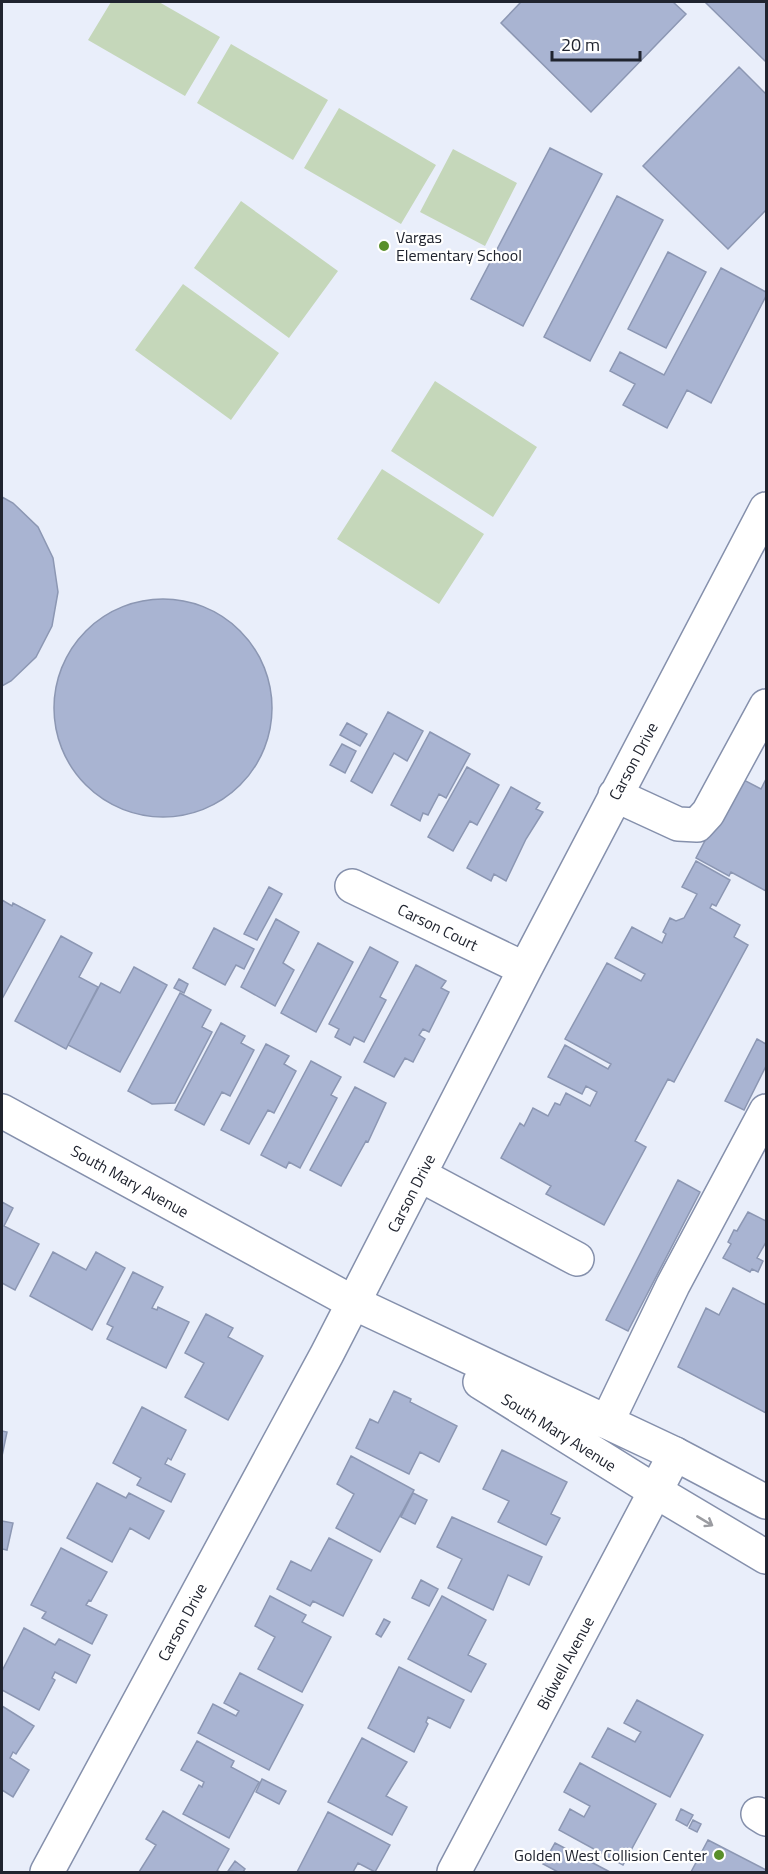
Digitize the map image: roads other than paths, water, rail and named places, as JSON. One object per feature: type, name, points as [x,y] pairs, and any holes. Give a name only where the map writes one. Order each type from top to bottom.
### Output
[{"type":"street","name":"Carson Drive","points":[[47,1872],[354,1303],[615,795],[766,510]]},
{"type":"street","points":[[615,795],[678,824],[697,825],[708,813],[766,706]]},
{"type":"street","name":"Carson Court","points":[[352,886],[525,969]]},
{"type":"street","name":"South Mary Avenue","points":[[2,1111],[354,1303],[655,1491],[766,1557]]},
{"type":"street","points":[[607,1422],[673,1285],[766,1111]]},
{"type":"street","points":[[420,1175],[577,1259]]},
{"type":"street","name":"South Mary Avenue","points":[[354,1303],[675,1454],[766,1502]]},
{"type":"street","name":"Bidwell Avenue","points":[[454,1872],[675,1454]]},
{"type":"place","name":"Vargas Elementary School","points":[[384,246]]},
{"type":"place","name":"Golden West Collision Center","points":[[719,1855]]}]
